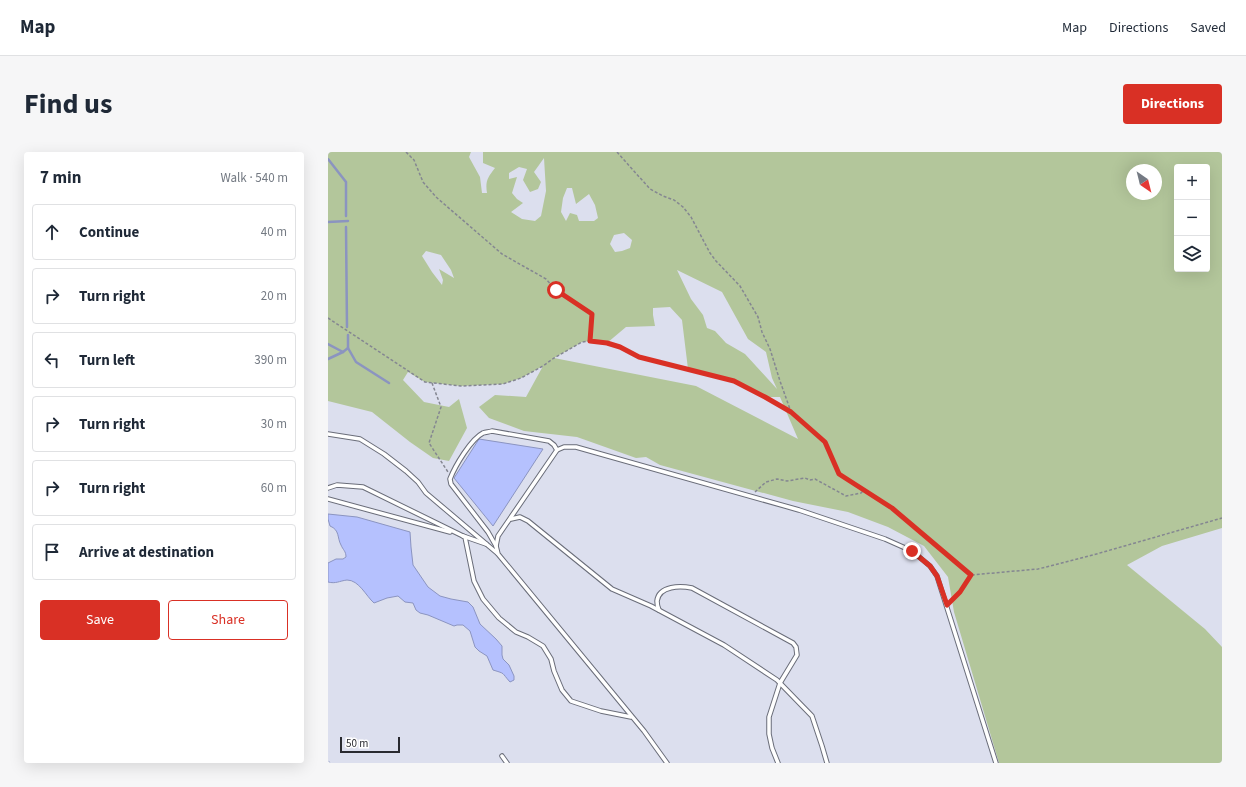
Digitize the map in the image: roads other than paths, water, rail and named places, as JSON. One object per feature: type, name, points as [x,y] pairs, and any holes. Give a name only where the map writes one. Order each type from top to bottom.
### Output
[{"type":"lane","points":[[498,554],[496,546],[488,532],[451,484],[451,477],[469,446],[484,432],[492,431],[549,441],[557,450]]},
{"type":"lane","points":[[328,434],[360,439],[384,454],[406,471],[418,482],[426,493],[498,554],[632,717],[667,763]]},
{"type":"lane","points":[[496,546],[498,536],[557,450],[564,447],[576,447],[799,510],[885,539],[912,551],[930,566],[937,576],[996,763]]},
{"type":"lane","points":[[328,488],[337,484],[363,487],[465,537]]},
{"type":"lane","points":[[328,499],[444,530],[488,545]]},
{"type":"lane","points":[[511,519],[520,517],[528,521],[612,589],[659,610],[724,645],[777,680],[812,716],[827,763]]},
{"type":"lane","points":[[465,537],[474,581],[483,599],[499,618],[516,632],[543,646],[551,659],[562,690],[571,701],[601,711],[632,717]]},
{"type":"lane","points":[[659,610],[657,601],[660,594],[665,590],[682,586],[692,588],[793,643],[796,647],[797,655],[780,683],[769,717],[769,734],[772,748],[778,763]]},
{"type":"lane","points":[[502,756],[506,763]]},
{"type":"water","points":[[479,439],[543,449],[493,526],[454,478]]},
{"type":"water","points":[[328,514],[357,517],[410,532],[413,565],[428,587],[440,596],[468,602],[473,607],[480,624],[502,646],[503,659],[509,665],[514,676],[514,680],[510,682],[503,674],[493,670],[487,656],[475,647],[470,631],[463,625],[454,626],[420,613],[416,610],[413,603],[405,602],[398,596],[374,603],[359,585],[351,581],[347,580],[333,583],[328,582],[328,563],[336,559],[343,559],[346,557],[346,553],[337,532],[330,526]]},
{"type":"waterway","points":[[328,159],[346,182],[346,216]]},
{"type":"waterway","points":[[328,222],[348,221]]},
{"type":"waterway","points":[[346,227],[347,327]]},
{"type":"waterway","points":[[348,335],[348,348]]},
{"type":"waterway","points":[[328,344],[343,352],[348,348],[356,362],[389,383]]},
{"type":"waterway","points":[[328,359],[343,352]]}]
